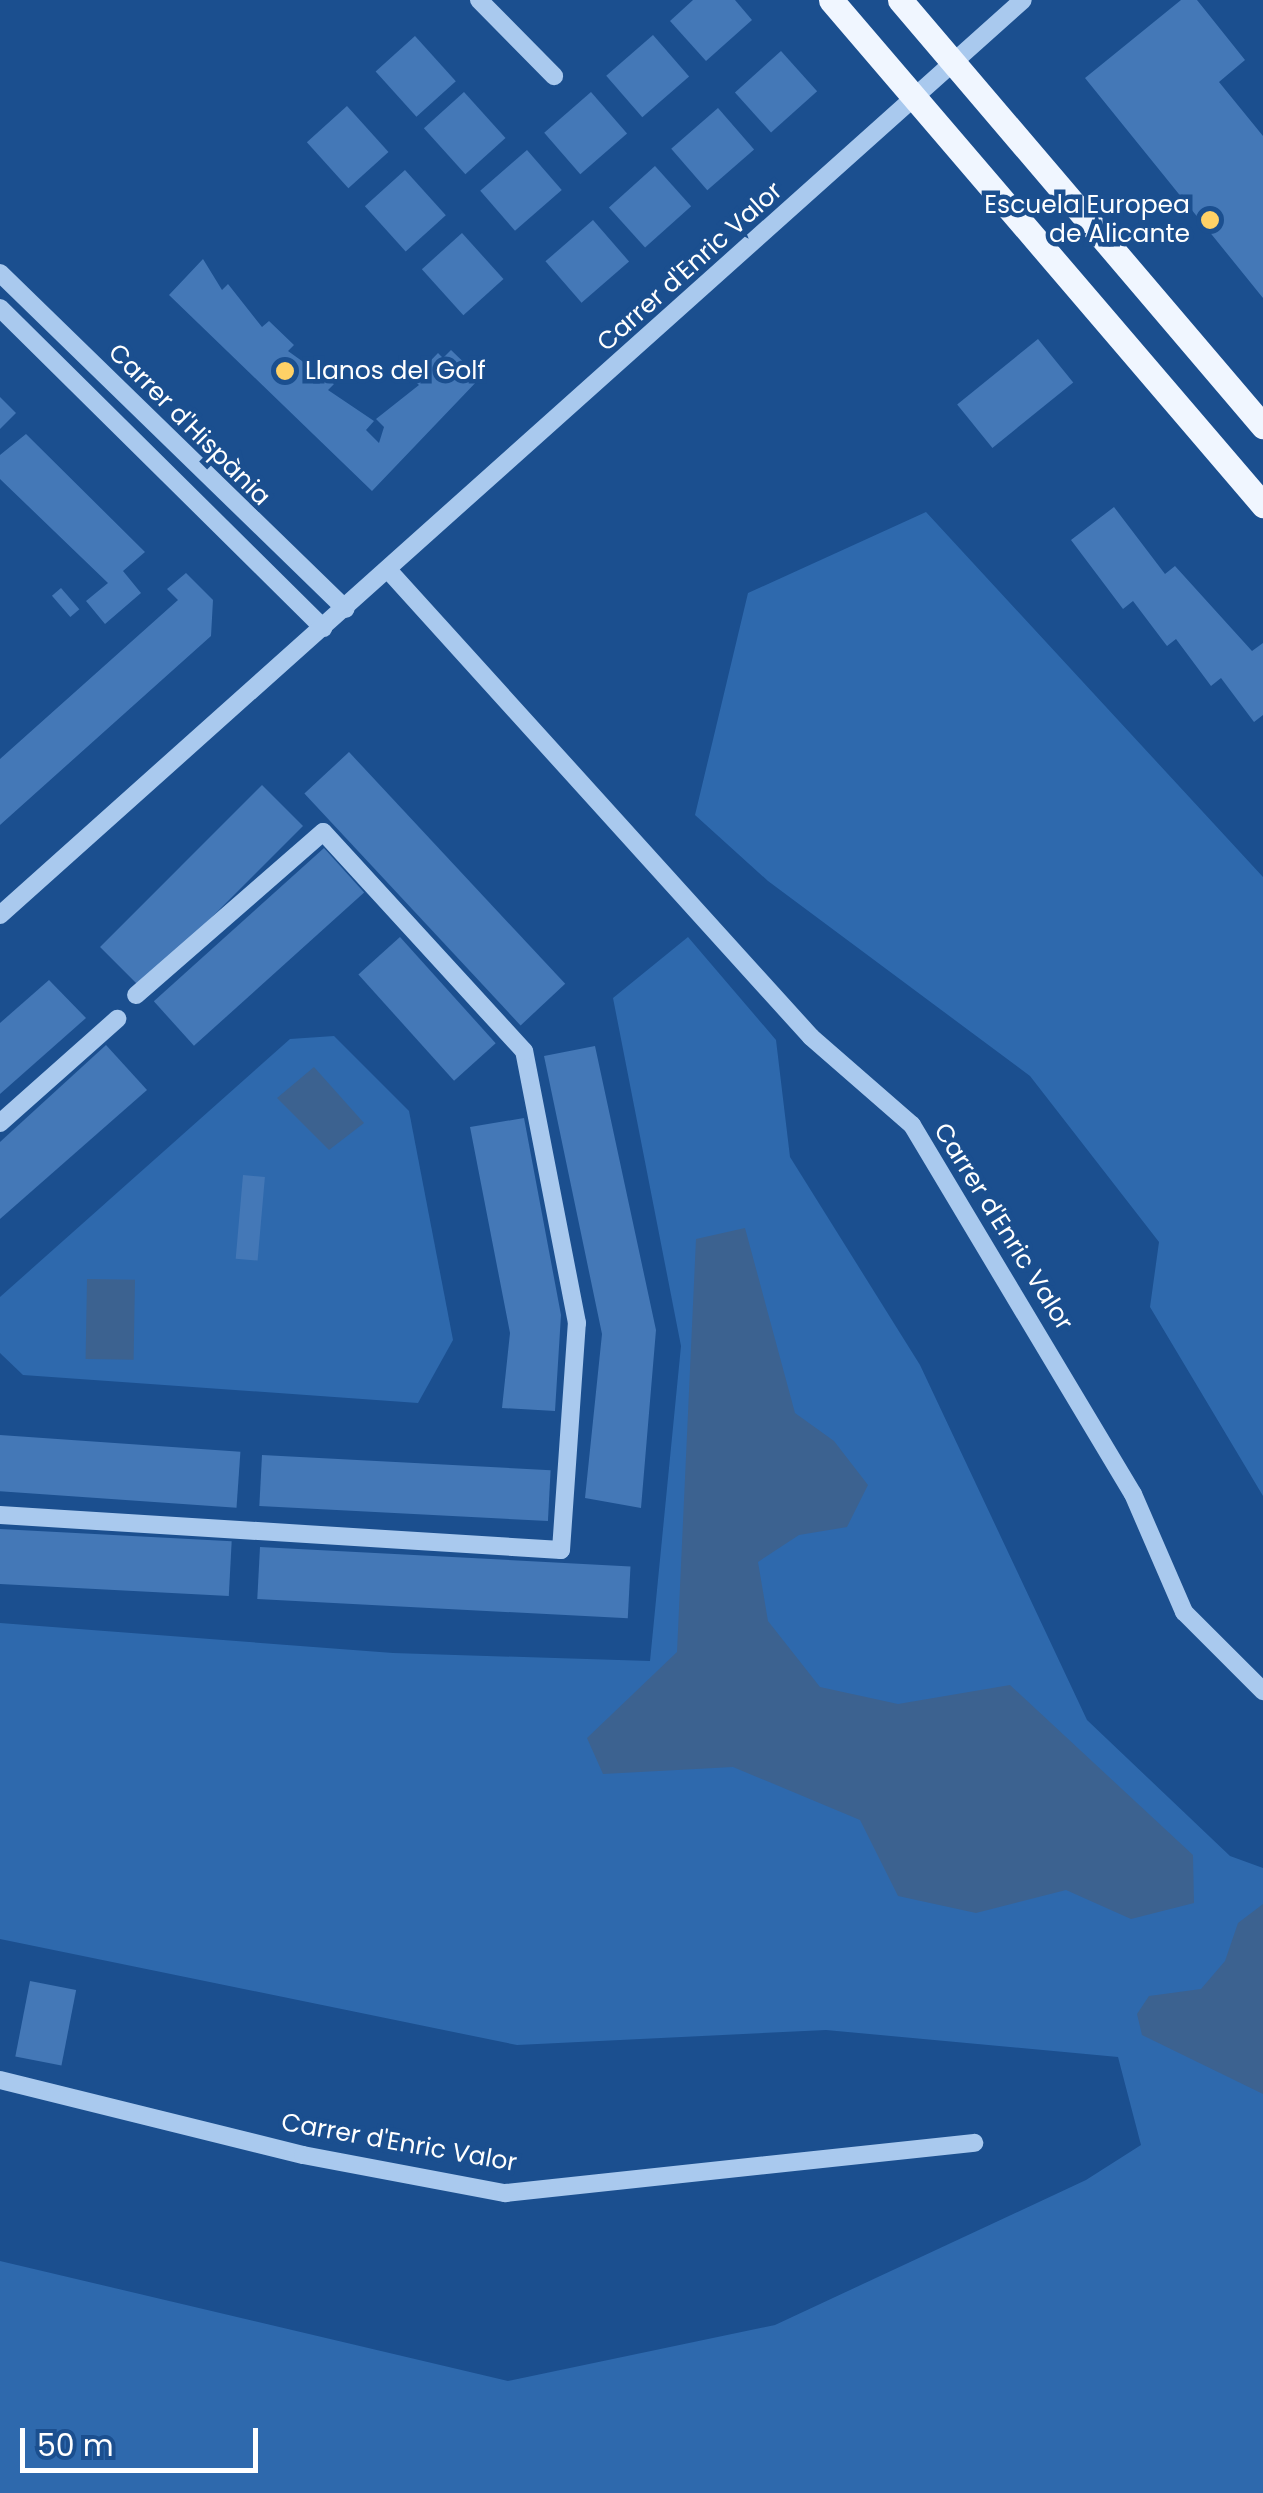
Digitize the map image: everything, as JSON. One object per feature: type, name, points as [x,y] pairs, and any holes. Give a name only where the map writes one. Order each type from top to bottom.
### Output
[{"type":"main road","points":[[832,0],[1263,505]]},
{"type":"main road","points":[[900,0],[1263,426]]},
{"type":"street","points":[[479,0],[554,76]]},
{"type":"street","name":"Carrer d'Enric Valor","points":[[0,914],[390,572],[1023,0]]},
{"type":"street","name":"Carrer d'Hispània","points":[[0,274],[346,609]]},
{"type":"street","name":"Carrer d'Hispània","points":[[0,308],[323,628]]},
{"type":"street","name":"Carrer d'Enric Valor","points":[[390,572],[811,1037],[912,1126],[1134,1494],[1184,1612],[1263,1691]]},
{"type":"street","points":[[0,1515],[561,1550],[577,1323],[524,1051],[322,832],[136,996]]},
{"type":"street","points":[[0,1123],[117,1019]]},
{"type":"street","name":"Carrer d'Enric Valor","points":[[0,2080],[304,2154],[505,2192],[974,2143]]},
{"type":"shaded area","points":[[926,512],[1263,877],[1263,1496],[1150,1307],[1159,1242],[1030,1076],[768,881],[695,815],[748,593]]},
{"type":"shaded area","points":[[688,937],[776,1040],[790,1157],[920,1365],[1087,1720],[1230,1856],[1263,1868],[1263,2493],[0,2493],[0,2261],[508,2381],[775,2325],[1086,2180],[1141,2145],[1118,2057],[826,2030],[517,2045],[0,1939],[0,1623],[393,1653],[650,1661],[681,1346],[613,998]]},
{"type":"shaded area","points":[[334,1036],[409,1111],[453,1340],[418,1403],[23,1375],[0,1353],[0,1297],[290,1039]]},
{"type":"shaded area","points":[[314,1067],[364,1123],[329,1150],[277,1098]]},
{"type":"shaded area","points":[[745,1228],[795,1413],[834,1441],[868,1485],[847,1527],[799,1535],[758,1562],[768,1621],[820,1687],[898,1704],[1010,1685],[1193,1855],[1194,1903],[1131,1919],[1066,1890],[976,1913],[898,1896],[860,1820],[733,1767],[603,1774],[587,1738],[677,1652],[696,1239]]},
{"type":"shaded area","points":[[87,1279],[135,1280],[134,1360],[86,1359]]},
{"type":"shaded area","points":[[1263,1904],[1263,2094],[1142,2035],[1137,2014],[1149,1996],[1201,1989],[1225,1961],[1238,1923]]},
{"type":"building","points":[[693,0],[735,0],[752,20],[706,61],[670,21]]},
{"type":"building","points":[[1181,0],[1197,0],[1245,60],[1219,82],[1263,136],[1263,298],[1085,78]]},
{"type":"building","points":[[653,35],[689,77],[642,117],[606,76]]},
{"type":"building","points":[[415,36],[456,81],[416,117],[376,71]]},
{"type":"building","points":[[781,51],[817,91],[771,133],[735,92]]},
{"type":"building","points":[[464,92],[505,138],[465,174],[424,128]]},
{"type":"building","points":[[591,92],[627,134],[580,174],[544,133]]},
{"type":"building","points":[[347,106],[388,152],[348,188],[307,142]]},
{"type":"building","points":[[718,108],[754,150],[707,190],[671,149]]},
{"type":"building","points":[[527,150],[562,190],[515,231],[480,191]]},
{"type":"building","points":[[655,166],[691,206],[645,248],[609,207]]},
{"type":"building","points":[[405,170],[446,215],[406,251],[365,206]]},
{"type":"building","points":[[593,220],[629,262],[582,303],[545,261]]},
{"type":"building","points":[[462,233],[503,279],[463,315],[422,269]]},
{"type":"building","name":"Llanos del Golf","points":[[203,259],[222,290],[228,284],[262,327],[269,321],[294,345],[288,351],[334,384],[328,390],[374,421],[366,430],[379,443],[384,427],[376,419],[419,385],[413,379],[438,353],[443,358],[451,350],[480,378],[372,491],[169,295]]},
{"type":"building","points":[[1038,339],[1073,383],[992,448],[957,404]]},
{"type":"building","points":[[0,397],[16,413],[0,429]]},
{"type":"building","points":[[26,434],[145,552],[123,571],[141,593],[105,624],[86,601],[108,583],[0,479],[0,455]]},
{"type":"building","points":[[1114,507],[1165,574],[1175,566],[1252,651],[1263,643],[1263,715],[1254,722],[1221,678],[1211,686],[1176,639],[1167,646],[1133,601],[1123,609],[1071,540]]},
{"type":"building","points":[[186,573],[213,600],[211,636],[0,825],[0,759],[178,600],[167,589]]},
{"type":"building","points":[[61,588],[79,609],[70,617],[52,596]]},
{"type":"building","points":[[349,752],[565,984],[521,1025],[304,794]]},
{"type":"building","points":[[262,785],[303,826],[141,988],[100,947]]},
{"type":"building","points":[[324,848],[364,893],[194,1046],[154,1001]]},
{"type":"building","points":[[400,937],[496,1043],[454,1081],[358,974]]},
{"type":"building","points":[[49,980],[86,1018],[0,1094],[0,1023]]},
{"type":"building","points":[[106,1045],[147,1090],[0,1219],[0,1142]]},
{"type":"building","points":[[595,1046],[656,1330],[641,1508],[585,1498],[602,1334],[544,1056]]},
{"type":"building","points":[[524,1118],[561,1315],[555,1411],[502,1408],[510,1333],[470,1127]]},
{"type":"building","points":[[243,1175],[265,1177],[258,1261],[236,1259]]},
{"type":"building","points":[[0,1435],[240,1452],[237,1508],[0,1491]]},
{"type":"building","points":[[262,1455],[551,1470],[548,1521],[259,1506]]},
{"type":"building","points":[[0,1529],[232,1541],[229,1596],[0,1584]]},
{"type":"building","points":[[260,1547],[630,1566],[628,1618],[257,1599]]},
{"type":"building","points":[[30,1981],[76,1990],[61,2066],[15,2057]]},
{"type":"place","name":"Escuela Europea de Alicante","points":[[1210,220]]},
{"type":"place","name":"Llanos del Golf","points":[[285,371]]}]
